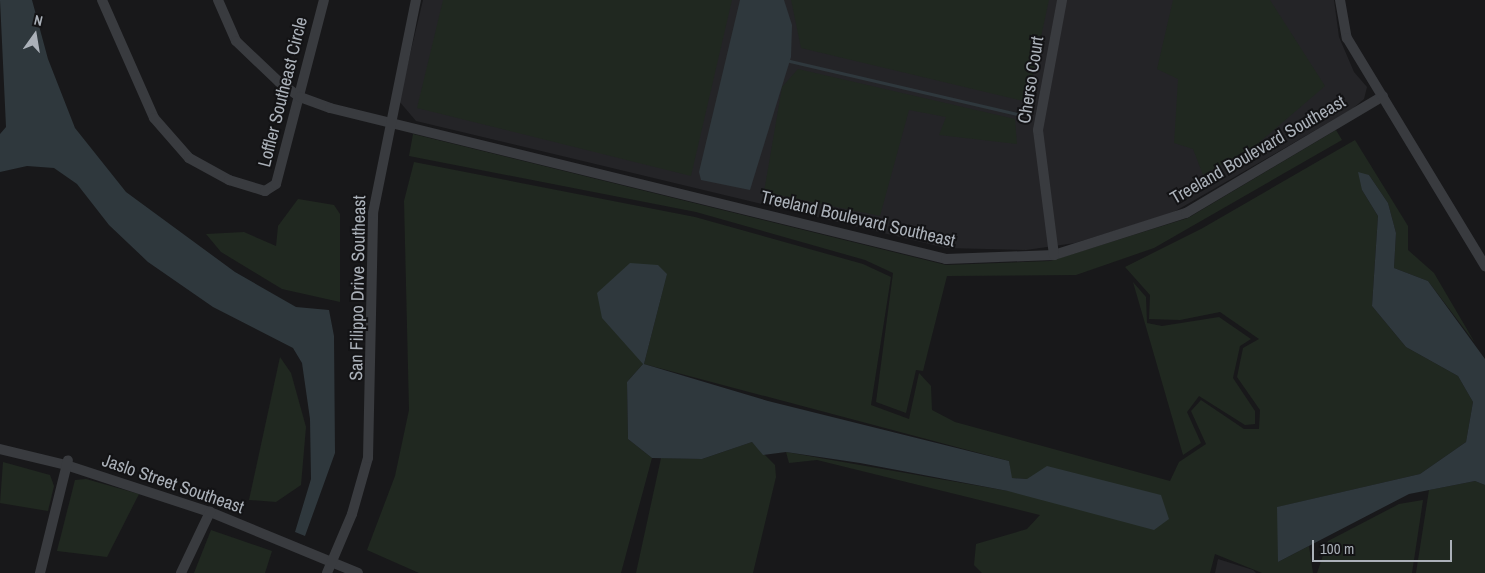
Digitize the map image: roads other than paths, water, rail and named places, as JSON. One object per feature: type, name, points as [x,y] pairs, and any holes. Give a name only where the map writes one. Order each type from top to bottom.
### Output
[{"type":"street","name":"Loffler Southeast Circle","points":[[102,0],[154,118],[189,158],[229,180],[266,191],[276,184],[300,98],[324,0]]},
{"type":"street","points":[[218,0],[236,41],[300,98]]},
{"type":"street","name":"San Filippo Drive Southeast","points":[[327,573],[368,458],[373,213],[389,123],[416,0]]},
{"type":"street","name":"Cherso Court","points":[[1054,255],[1038,130],[1062,0]]},
{"type":"street","points":[[1340,0],[1347,38],[1485,266]]},
{"type":"street","name":"Treeland Boulevard Southeast","points":[[300,98],[389,123],[946,259],[1054,255],[1186,214],[1382,96]]},
{"type":"street","name":"Jaslo Street Southeast","points":[[0,449],[67,462],[210,512],[358,573]]},
{"type":"street","points":[[40,573],[67,462]]},
{"type":"street","points":[[181,573],[210,512]]},
{"type":"waterway","points":[[790,61],[1017,114]]}]
